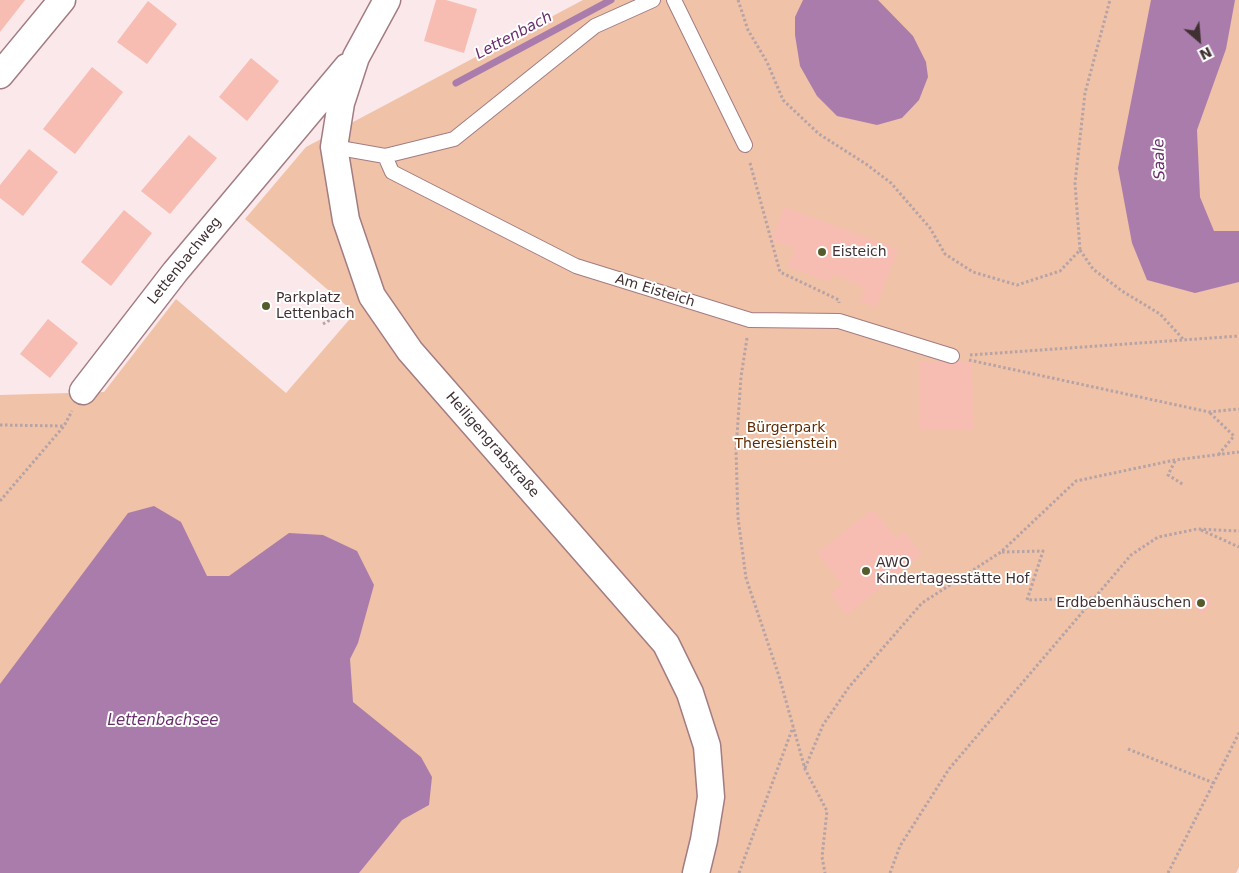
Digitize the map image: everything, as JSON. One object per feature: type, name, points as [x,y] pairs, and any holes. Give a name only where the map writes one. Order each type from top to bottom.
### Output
[{"type":"street","points":[[0,75],[62,0]]},
{"type":"street","name":"Heiligengrabstraße","points":[[387,0],[356,57],[341,103],[334,147],[346,220],[372,296],[410,351],[666,644],[690,693],[707,746],[711,796],[704,840],[696,873]]},
{"type":"street","name":"Lettenbachweg","points":[[83,391],[176,272],[356,57]]},
{"type":"street","points":[[291,135],[334,147]]},
{"type":"lane","points":[[334,147],[385,156],[454,140],[595,26],[653,0]]},
{"type":"lane","points":[[674,0],[745,144]]},
{"type":"lane","name":"Am Eisteich","points":[[385,156],[392,172],[576,266],[750,320],[839,321],[952,356]]},
{"type":"path","points":[[738,0],[748,30],[766,62],[783,100],[819,134],[866,164],[891,183],[930,228],[944,254],[973,272],[1017,285],[1060,271],[1080,250]]},
{"type":"path","points":[[1110,0],[1085,93],[1075,182],[1080,250],[1093,269],[1122,291],[1160,314],[1184,340]]},
{"type":"path","points":[[745,144],[780,272],[839,300],[839,321]]},
{"type":"path","points":[[324,324],[372,296]]},
{"type":"path","points":[[750,320],[741,377],[736,450],[738,518],[746,578],[779,676],[805,769],[827,811],[822,857],[825,873]]},
{"type":"path","points":[[952,356],[1239,336]]},
{"type":"path","points":[[952,356],[1209,412],[1239,409]]},
{"type":"path","points":[[0,501],[64,426],[83,391]]},
{"type":"path","points":[[1209,412],[1234,436],[1219,454]]},
{"type":"path","points":[[0,425],[64,426]]},
{"type":"path","points":[[805,769],[823,725],[849,687],[922,603],[1002,552],[1076,481],[1176,460],[1239,452]]},
{"type":"path","points":[[1176,460],[1168,475],[1184,485]]},
{"type":"path","points":[[890,873],[900,846],[949,769],[1131,554],[1158,537],[1197,529],[1239,531]]},
{"type":"path","points":[[1197,529],[1239,547]]},
{"type":"path","points":[[1002,552],[1043,552],[1027,600],[1093,598]]},
{"type":"path","points":[[739,873],[793,726]]},
{"type":"path","points":[[1168,873],[1239,733]]},
{"type":"path","points":[[1128,749],[1214,783]]},
{"type":"green space","name":"Bürgerpark Theresienstein","points":[[583,0],[1239,0],[1239,867],[1236,873],[0,873],[0,395],[104,392],[176,299],[286,393],[355,313],[245,219],[306,147]]},
{"type":"water","points":[[803,0],[878,0],[913,36],[926,62],[928,77],[919,100],[902,118],[877,125],[837,116],[817,96],[800,66],[795,35],[795,17]]},
{"type":"water","name":"Saale","points":[[1151,0],[1235,0],[1226,49],[1197,130],[1200,197],[1214,231],[1239,231],[1239,282],[1195,293],[1147,280],[1132,243],[1118,168]]},
{"type":"water","name":"Lettenbachsee","points":[[154,506],[181,522],[207,576],[229,576],[289,533],[323,535],[357,551],[374,585],[358,643],[350,659],[353,702],[421,757],[432,777],[429,805],[402,820],[359,873],[0,873],[0,684],[128,513]]},
{"type":"building","points":[[0,0],[25,0],[0,32]]},
{"type":"building","points":[[436,0],[446,0],[477,9],[464,53],[424,41]]},
{"type":"building","points":[[148,1],[177,24],[147,64],[117,42]]},
{"type":"building","points":[[251,58],[279,81],[247,121],[219,97]]},
{"type":"building","points":[[92,67],[123,92],[75,154],[43,129]]},
{"type":"building","points":[[189,135],[217,158],[170,214],[141,191]]},
{"type":"building","points":[[29,149],[58,172],[23,216],[0,198],[0,185]]},
{"type":"building","points":[[784,207],[898,249],[876,307],[860,301],[865,289],[859,288],[860,285],[832,274],[830,282],[788,267],[795,248],[772,240]]},
{"type":"building","points":[[124,210],[152,233],[111,286],[81,262]]},
{"type":"building","points":[[48,319],[78,343],[50,378],[20,354]]},
{"type":"building","points":[[919,362],[972,362],[973,429],[920,430]]},
{"type":"building","points":[[873,509],[896,538],[904,532],[922,554],[847,615],[830,594],[842,584],[817,553]]},
{"type":"building","name":"Erdbebenhäuschen","points":[[1201,593],[1212,603],[1202,614],[1191,603]]},
{"type":"waterway","name":"Lettenbach","points":[[456,83],[611,0]]},
{"type":"place","name":"Eisteich","points":[[822,252]]},
{"type":"place","name":"Parkplatz Lettenbach","points":[[266,306]]},
{"type":"place","name":"AWO Kindertagesstätte Hof","points":[[866,571]]},
{"type":"place","name":"Erdbebenhäuschen","points":[[1201,603]]}]
